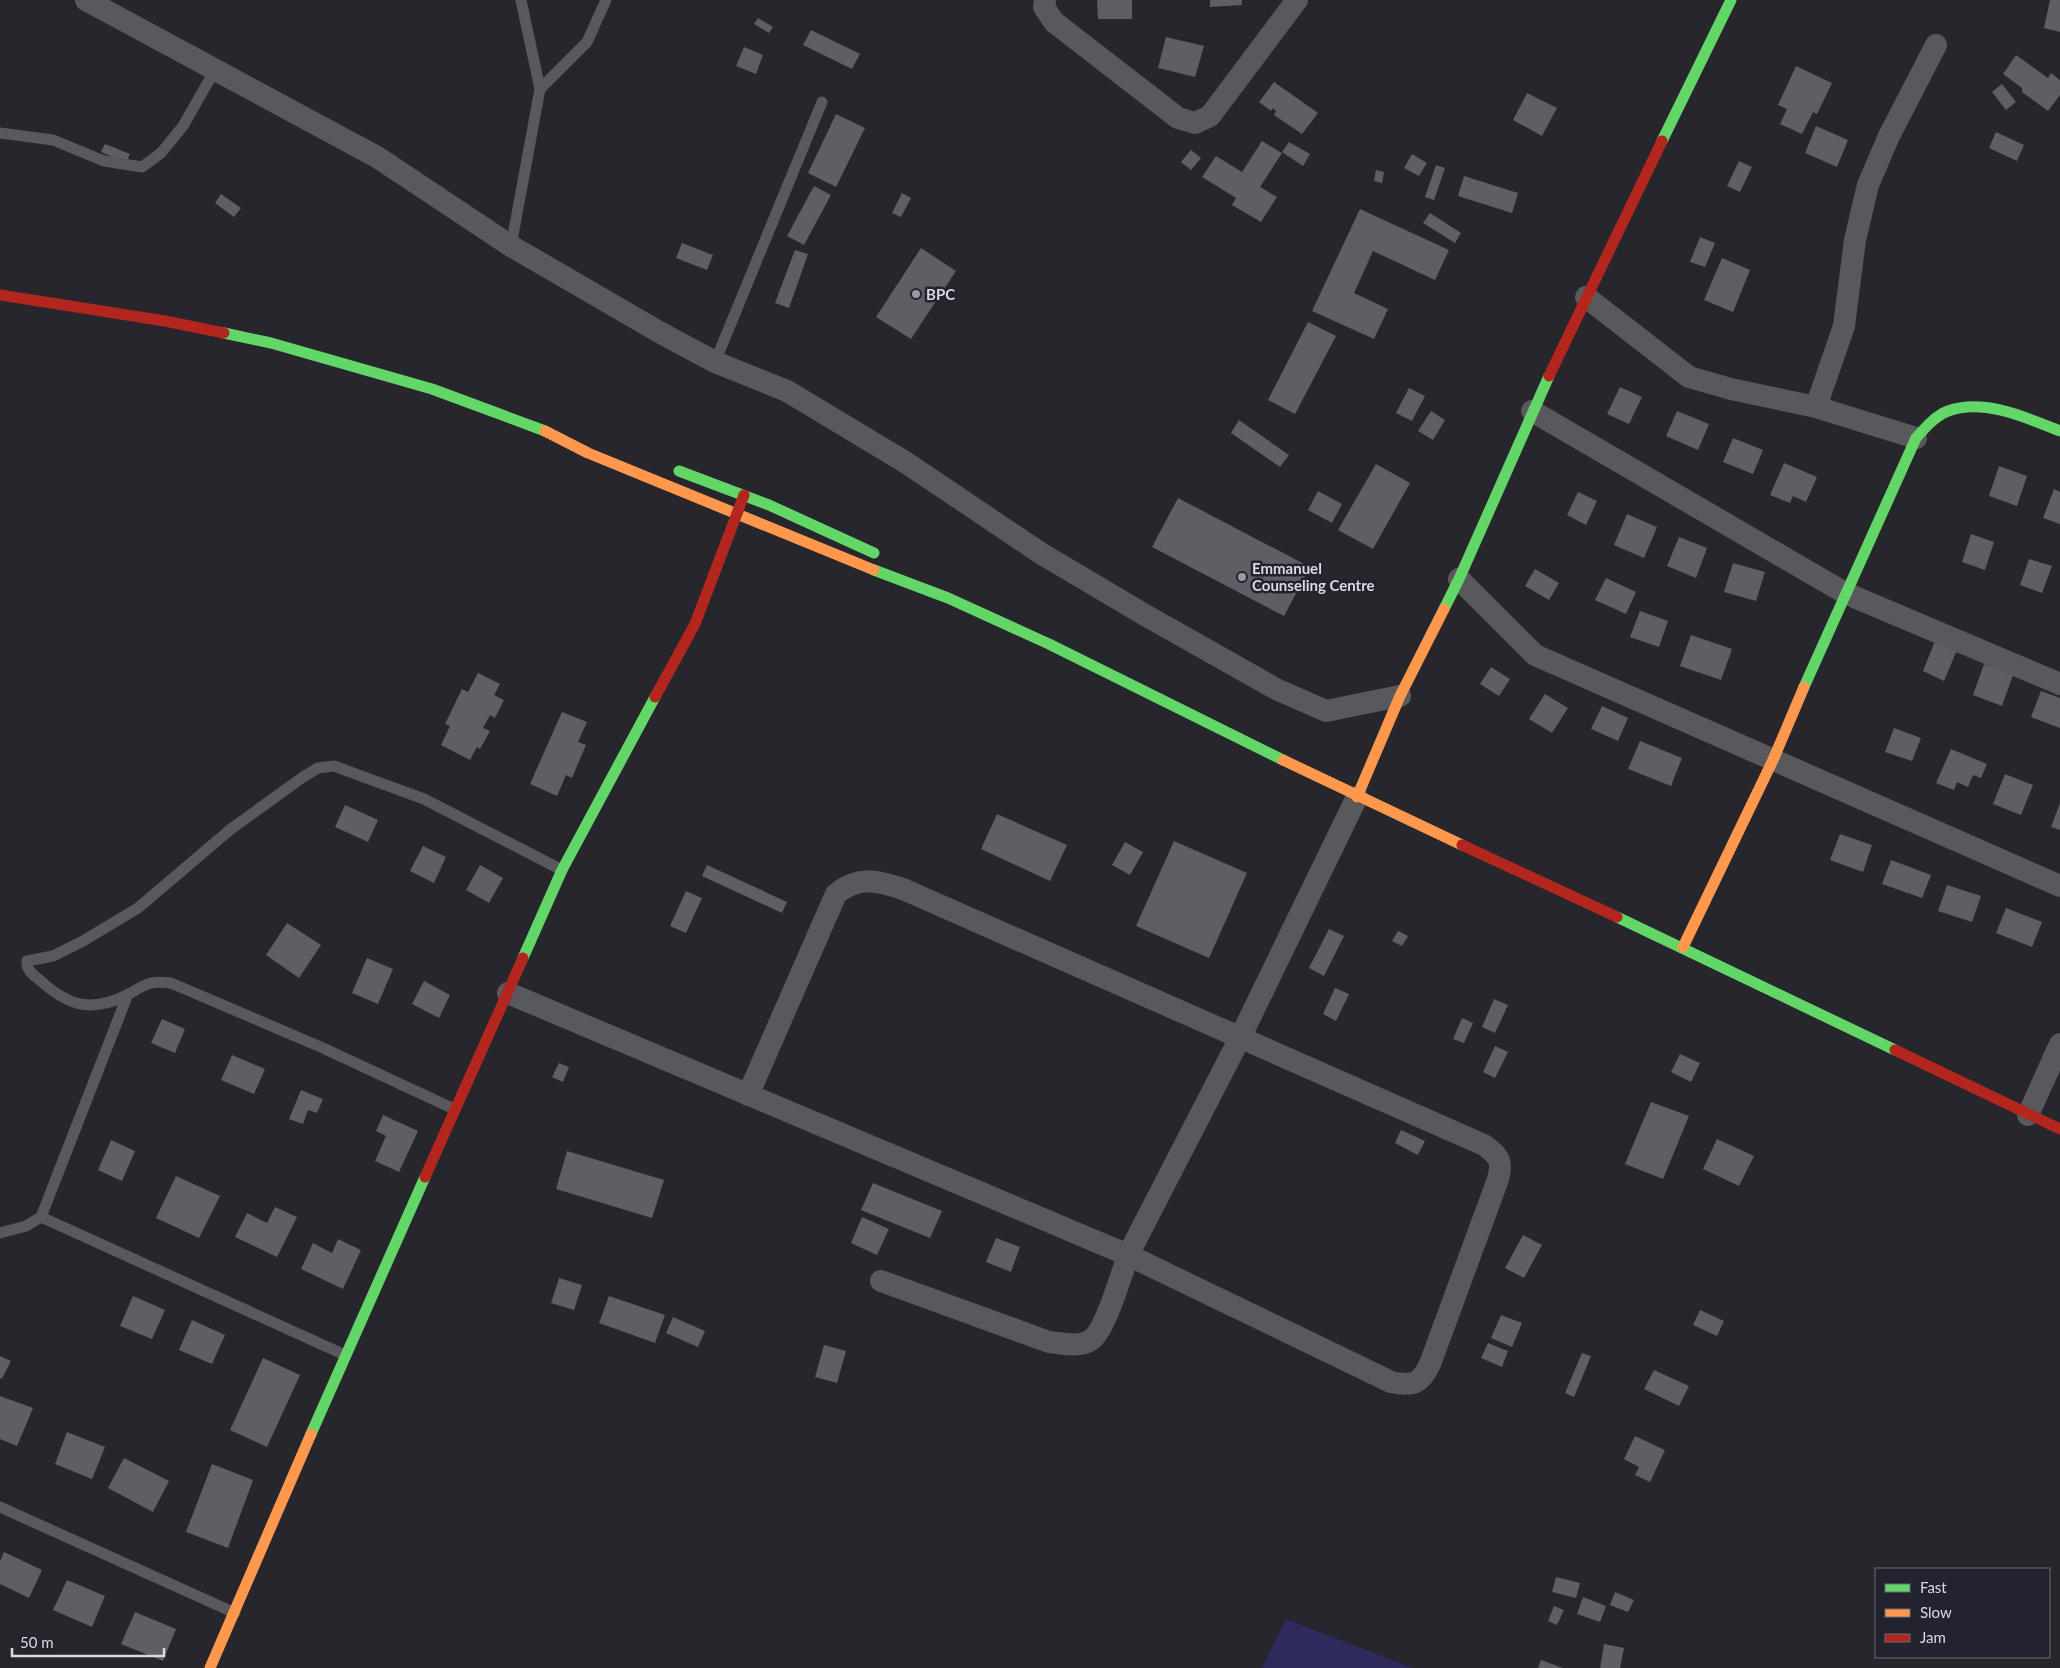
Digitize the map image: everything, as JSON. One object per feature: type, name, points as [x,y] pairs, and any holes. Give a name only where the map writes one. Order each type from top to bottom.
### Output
[{"type":"street","points":[[86,0],[377,157],[512,246],[715,362],[787,391],[906,462],[1042,554],[1276,689],[1326,711],[1400,696]]},
{"type":"street","points":[[1045,0],[1044,7],[1054,22],[1178,118],[1195,123],[1210,116],[1297,0]]},
{"type":"street","points":[[881,1281],[1048,1342],[1075,1344],[1091,1340],[1102,1326],[1128,1255],[1241,1036],[1357,798],[1400,696],[1459,579],[1532,411],[1731,0]]},
{"type":"street","points":[[1816,407],[1844,326],[1855,240],[1868,185],[1889,136],[1936,45]]},
{"type":"street","points":[[0,295],[165,321],[271,343],[432,389],[547,432],[588,454],[833,554],[948,598],[1057,648],[1357,798],[1683,948],[2060,1129]]},
{"type":"street","points":[[1586,297],[1690,378],[1731,389],[1816,407],[1916,438]]},
{"type":"street","points":[[1683,948],[1773,760],[1844,593],[1916,438],[1933,420],[1949,411],[1976,407],[2015,414],[2060,431]]},
{"type":"street","points":[[1532,411],[1844,593],[2060,684]]},
{"type":"street","points":[[547,432],[583,438]]},
{"type":"street","points":[[666,466],[744,495],[841,537],[886,559]]},
{"type":"street","points":[[210,1668],[345,1355],[562,870],[695,624],[744,495]]},
{"type":"street","points":[[900,567],[948,598]]},
{"type":"street","points":[[1459,579],[1535,654],[2060,886]]},
{"type":"street","points":[[508,993],[748,1095],[1128,1255],[1391,1382],[1404,1385],[1418,1383],[1424,1377],[1501,1169],[1500,1158],[1484,1145],[1241,1036],[903,889],[879,881],[864,881],[847,886],[836,894],[748,1095]]},
{"type":"street","points":[[2028,1115],[2060,1044]]},
{"type":"lane","points":[[512,246],[540,89],[521,0]]},
{"type":"lane","points":[[540,89],[587,42],[606,0]]},
{"type":"lane","points":[[0,133],[53,140],[104,161],[142,167],[161,153],[182,126],[215,70]]},
{"type":"lane","points":[[715,362],[822,102]]},
{"type":"lane","points":[[456,1110],[323,1048],[170,983],[158,981],[147,983],[116,1000],[96,1005],[80,1005],[58,996],[29,970],[27,961],[53,956],[83,941],[138,908],[231,829],[303,776],[318,768],[334,766],[424,799],[562,870]]},
{"type":"lane","points":[[0,1233],[26,1226],[41,1218],[128,994]]},
{"type":"lane","points":[[41,1218],[345,1355]]},
{"type":"lane","points":[[0,1507],[235,1613]]},
{"type":"shaded area","points":[[1286,1619],[1413,1668],[1262,1668]]},
{"type":"building","points":[[1097,0],[1132,0],[1132,19],[1098,19]]},
{"type":"building","points":[[1210,0],[1242,0],[1242,5],[1210,7]]},
{"type":"building","points":[[2050,0],[2060,0],[2060,32],[2044,28]]},
{"type":"building","points":[[758,18],[773,27],[769,33],[754,24]]},
{"type":"building","points":[[811,30],[860,54],[852,69],[803,45]]},
{"type":"building","points":[[1166,37],[1204,46],[1195,77],[1158,68]]},
{"type":"building","points":[[744,47],[763,55],[756,74],[736,66]]},
{"type":"building","points":[[2016,55],[2048,78],[2051,73],[2060,80],[2060,95],[2048,111],[2022,92],[2022,88],[2003,74]]},
{"type":"building","points":[[1796,66],[1832,83],[1817,114],[1813,112],[1802,134],[1780,124],[1787,109],[1778,105]]},
{"type":"building","points":[[1274,82],[1318,113],[1302,134],[1274,115],[1276,111],[1273,108],[1271,111],[1259,102]]},
{"type":"building","points":[[2002,84],[2016,102],[2006,110],[1992,92]]},
{"type":"building","points":[[1527,93],[1557,108],[1542,136],[1513,120]]},
{"type":"building","points":[[836,114],[865,128],[836,187],[808,173]]},
{"type":"building","points":[[1816,126],[1848,140],[1837,167],[1805,153]]},
{"type":"building","points":[[1996,132],[2024,145],[2017,161],[1989,148]]},
{"type":"building","points":[[1262,141],[1282,153],[1260,187],[1277,197],[1261,222],[1232,205],[1236,198],[1202,177],[1216,156],[1242,172]]},
{"type":"building","points":[[1289,142],[1310,154],[1303,166],[1282,152]]},
{"type":"building","points":[[105,144],[130,154],[126,163],[101,152]]},
{"type":"building","points":[[1191,150],[1201,158],[1191,170],[1181,162]]},
{"type":"building","points":[[1412,154],[1427,163],[1419,176],[1404,168]]},
{"type":"building","points":[[1739,161],[1752,167],[1740,192],[1727,186]]},
{"type":"building","points":[[1436,165],[1445,168],[1434,200],[1425,197]]},
{"type":"building","points":[[1376,170],[1384,172],[1382,183],[1374,181]]},
{"type":"building","points":[[1464,176],[1518,193],[1512,213],[1458,196]]},
{"type":"building","points":[[814,186],[831,195],[804,245],[787,236]]},
{"type":"building","points":[[902,193],[911,198],[901,217],[892,213]]},
{"type":"building","points":[[221,194],[241,208],[234,217],[215,203]]},
{"type":"building","points":[[1360,209],[1449,250],[1435,280],[1373,251],[1354,293],[1388,309],[1374,339],[1312,311]]},
{"type":"building","points":[[1430,213],[1461,233],[1455,243],[1423,223]]},
{"type":"building","points":[[1700,237],[1715,243],[1705,267],[1690,262]]},
{"type":"building","points":[[682,243],[713,255],[707,270],[676,258]]},
{"type":"building","name":"BPC","points":[[921,248],[956,271],[911,339],[876,317]]},
{"type":"building","points":[[795,250],[808,254],[789,308],[775,303]]},
{"type":"building","points":[[1722,258],[1750,270],[1733,312],[1704,300]]},
{"type":"building","points":[[1308,322],[1336,336],[1295,414],[1268,400]]},
{"type":"building","points":[[1620,387],[1642,397],[1629,424],[1607,414]]},
{"type":"building","points":[[1409,388],[1425,396],[1412,421],[1396,413]]},
{"type":"building","points":[[1431,411],[1445,420],[1433,440],[1418,431]]},
{"type":"building","points":[[1677,411],[1709,424],[1698,450],[1666,436]]},
{"type":"building","points":[[1239,420],[1289,455],[1280,467],[1231,433]]},
{"type":"building","points":[[1733,438],[1763,450],[1753,474],[1723,462]]},
{"type":"building","points":[[1784,463],[1817,477],[1806,502],[1793,496],[1790,503],[1770,495]]},
{"type":"building","points":[[1376,464],[1410,483],[1373,549],[1338,530]]},
{"type":"building","points":[[1999,466],[2027,476],[2017,506],[1989,496]]},
{"type":"building","points":[[2054,489],[2060,492],[2060,524],[2043,518]]},
{"type":"building","points":[[1318,491],[1342,504],[1332,523],[1308,510]]},
{"type":"building","points":[[1578,492],[1597,501],[1586,525],[1567,515]]},
{"type":"building","points":[[1178,498],[1310,567],[1284,616],[1152,547]]},
{"type":"building","points":[[1627,514],[1657,527],[1644,558],[1614,545]]},
{"type":"building","points":[[1971,534],[1994,542],[1985,570],[1962,562]]},
{"type":"building","points":[[1679,537],[1707,548],[1696,578],[1667,566]]},
{"type":"building","points":[[2029,559],[2052,566],[2042,593],[2020,585]]},
{"type":"building","points":[[1733,563],[1765,572],[1756,601],[1724,592]]},
{"type":"building","points":[[1535,569],[1559,583],[1549,600],[1525,586]]},
{"type":"building","points":[[1606,578],[1636,592],[1626,614],[1595,600]]},
{"type":"building","points":[[1640,611],[1668,621],[1659,647],[1630,637]]},
{"type":"building","points":[[1691,635],[1732,649],[1721,680],[1680,666]]},
{"type":"building","points":[[1935,641],[1957,650],[1944,681],[1923,671]]},
{"type":"building","points":[[1984,664],[2013,675],[2002,706],[1973,695]]},
{"type":"building","points":[[1491,667],[1510,679],[1499,696],[1480,684]]},
{"type":"building","points":[[478,673],[500,684],[494,695],[504,700],[495,718],[490,715],[483,728],[490,731],[480,749],[477,747],[470,760],[441,745],[450,726],[445,724],[462,689],[468,692]]},
{"type":"building","points":[[2041,691],[2060,698],[2060,728],[2031,717]]},
{"type":"building","points":[[1545,694],[1568,708],[1552,733],[1529,719]]},
{"type":"building","points":[[1602,706],[1628,718],[1618,741],[1591,729]]},
{"type":"building","points":[[562,712],[587,722],[578,742],[586,745],[572,778],[566,775],[557,796],[530,784]]},
{"type":"building","points":[[1894,728],[1921,738],[1912,761],[1885,752]]},
{"type":"building","points":[[1640,741],[1682,758],[1671,786],[1628,769]]},
{"type":"building","points":[[1951,749],[1987,764],[1981,778],[1973,775],[1968,787],[1957,782],[1954,790],[1936,783]]},
{"type":"building","points":[[2005,774],[2033,785],[2021,815],[1993,804]]},
{"type":"building","points":[[2060,803],[2060,830],[2051,827]]},
{"type":"building","points":[[345,805],[378,820],[368,842],[335,827]]},
{"type":"building","points":[[997,814],[1067,845],[1050,881],[981,849]]},
{"type":"building","points":[[1840,834],[1872,845],[1863,872],[1830,860]]},
{"type":"building","points":[[1174,841],[1247,873],[1209,958],[1136,926]]},
{"type":"building","points":[[1125,842],[1143,852],[1130,875],[1112,865]]},
{"type":"building","points":[[423,846],[446,857],[434,883],[410,871]]},
{"type":"building","points":[[1891,860],[1931,875],[1922,898],[1882,884]]},
{"type":"building","points":[[480,865],[503,878],[489,903],[466,890]]},
{"type":"building","points":[[707,865],[787,902],[782,913],[702,876]]},
{"type":"building","points":[[1947,885],[1981,896],[1972,922],[1938,911]]},
{"type":"building","points":[[686,891],[702,898],[686,933],[670,926]]},
{"type":"building","points":[[2006,908],[2042,922],[2032,947],[1996,933]]},
{"type":"building","points":[[287,923],[321,945],[299,978],[266,955]]},
{"type":"building","points":[[1329,929],[1344,936],[1324,976],[1309,968]]},
{"type":"building","points":[[1398,931],[1408,936],[1402,946],[1392,941]]},
{"type":"building","points":[[367,958],[393,969],[378,1004],[352,993]]},
{"type":"building","points":[[424,981],[450,995],[439,1018],[412,1004]]},
{"type":"building","points":[[1335,988],[1349,994],[1336,1021],[1323,1014]]},
{"type":"building","points":[[1494,999],[1508,1005],[1495,1033],[1482,1027]]},
{"type":"building","points":[[1462,1018],[1473,1023],[1464,1043],[1453,1039]]},
{"type":"building","points":[[162,1019],[185,1029],[175,1053],[151,1043]]},
{"type":"building","points":[[1495,1046],[1508,1052],[1495,1078],[1483,1072]]},
{"type":"building","points":[[1680,1054],[1700,1063],[1691,1082],[1671,1072]]},
{"type":"building","points":[[232,1055],[265,1069],[254,1094],[221,1080]]},
{"type":"building","points":[[559,1063],[569,1067],[563,1082],[552,1077]]},
{"type":"building","points":[[301,1090],[323,1099],[317,1113],[308,1110],[303,1124],[289,1119]]},
{"type":"building","points":[[1651,1102],[1689,1116],[1663,1179],[1625,1164]]},
{"type":"building","points":[[383,1115],[418,1131],[399,1172],[375,1161],[386,1136],[376,1131]]},
{"type":"building","points":[[1401,1130],[1425,1141],[1418,1155],[1395,1143]]},
{"type":"building","points":[[1717,1139],[1754,1156],[1739,1186],[1703,1169]]},
{"type":"building","points":[[111,1140],[135,1151],[122,1181],[98,1170]]},
{"type":"building","points":[[567,1151],[664,1180],[652,1218],[556,1189]]},
{"type":"building","points":[[176,1176],[220,1196],[199,1238],[156,1218]]},
{"type":"building","points":[[873,1183],[942,1211],[930,1238],[861,1210]]},
{"type":"building","points":[[275,1207],[297,1217],[277,1257],[235,1237],[247,1213],[267,1223]]},
{"type":"building","points":[[862,1217],[889,1229],[877,1255],[851,1243]]},
{"type":"building","points":[[1523,1235],[1542,1245],[1524,1278],[1505,1268]]},
{"type":"building","points":[[996,1238],[1020,1247],[1011,1272],[986,1262]]},
{"type":"building","points":[[338,1239],[361,1250],[343,1289],[301,1269],[313,1243],[332,1253]]},
{"type":"building","points":[[559,1278],[582,1285],[574,1310],[551,1303]]},
{"type":"building","points":[[133,1296],[165,1310],[152,1339],[120,1326]]},
{"type":"building","points":[[609,1296],[665,1315],[655,1343],[599,1323]]},
{"type":"building","points":[[1700,1310],[1724,1321],[1717,1336],[1693,1325]]},
{"type":"building","points":[[1501,1315],[1522,1323],[1512,1347],[1491,1338]]},
{"type":"building","points":[[673,1317],[705,1331],[698,1347],[666,1333]]},
{"type":"building","points":[[192,1320],[225,1335],[212,1364],[179,1350]]},
{"type":"building","points":[[1488,1343],[1508,1351],[1502,1367],[1481,1358]]},
{"type":"building","points":[[824,1345],[846,1351],[837,1383],[815,1377]]},
{"type":"building","points":[[1582,1353],[1591,1356],[1574,1397],[1565,1393]]},
{"type":"building","points":[[0,1356],[11,1361],[2,1379],[0,1378]]},
{"type":"building","points":[[263,1358],[300,1375],[267,1447],[230,1430]]},
{"type":"building","points":[[1654,1370],[1689,1386],[1679,1406],[1644,1389]]},
{"type":"building","points":[[0,1396],[33,1408],[17,1446],[0,1439]]},
{"type":"building","points":[[67,1432],[105,1447],[92,1479],[55,1464]]},
{"type":"building","points":[[1635,1436],[1665,1450],[1650,1482],[1635,1475],[1639,1467],[1624,1459]]},
{"type":"building","points":[[124,1458],[169,1481],[153,1512],[108,1488]]},
{"type":"building","points":[[212,1464],[253,1480],[228,1548],[186,1532]]},
{"type":"building","points":[[4,1552],[42,1570],[29,1598],[0,1584],[0,1561]]},
{"type":"building","points":[[1556,1577],[1580,1583],[1576,1598],[1552,1592]]},
{"type":"building","points":[[67,1580],[105,1596],[92,1627],[53,1610]]},
{"type":"building","points":[[1615,1592],[1634,1600],[1628,1612],[1610,1605]]},
{"type":"building","points":[[1583,1597],[1606,1606],[1600,1622],[1577,1614]]},
{"type":"building","points":[[1554,1606],[1564,1610],[1557,1625],[1548,1621]]},
{"type":"building","points":[[135,1612],[176,1629],[163,1661],[121,1644]]},
{"type":"building","points":[[1604,1644],[1624,1648],[1620,1668],[1600,1668]]},
{"type":"building","points":[[1541,1660],[1563,1668],[1538,1668]]},
{"type":"traffic: fast","points":[[1662,141],[1731,0]]},
{"type":"traffic: fast","points":[[224,333],[271,343],[432,389],[545,431]]},
{"type":"traffic: fast","points":[[1444,609],[1549,376]]},
{"type":"traffic: fast","points":[[1804,687],[1916,438],[1927,426],[1948,411],[1976,407],[2005,411],[2060,431]]},
{"type":"traffic: fast","points":[[679,471],[769,505],[874,553]]},
{"type":"traffic: fast","points":[[874,570],[948,598],[1049,644],[1283,760]]},
{"type":"traffic: fast","points":[[523,958],[562,870],[655,697]]},
{"type":"traffic: fast","points":[[1617,917],[1895,1050]]},
{"type":"traffic: fast","points":[[311,1434],[425,1177]]},
{"type":"traffic: slow","points":[[545,431],[588,453],[874,570]]},
{"type":"traffic: slow","points":[[1357,797],[1400,696],[1444,609]]},
{"type":"traffic: slow","points":[[1683,947],[1773,760],[1804,687]]},
{"type":"traffic: slow","points":[[1283,760],[1462,845]]},
{"type":"traffic: slow","points":[[210,1668],[311,1434]]},
{"type":"traffic: jam","points":[[1549,376],[1662,141]]},
{"type":"traffic: jam","points":[[0,295],[165,321],[224,333]]},
{"type":"traffic: jam","points":[[655,697],[695,624],[744,495]]},
{"type":"traffic: jam","points":[[1462,845],[1617,917]]},
{"type":"traffic: jam","points":[[425,1177],[523,958]]},
{"type":"traffic: jam","points":[[1895,1050],[2060,1129]]},
{"type":"place","name":"BPC","points":[[916,294]]},
{"type":"place","name":"Emmanuel Counseling Centre","points":[[1242,577]]}]
